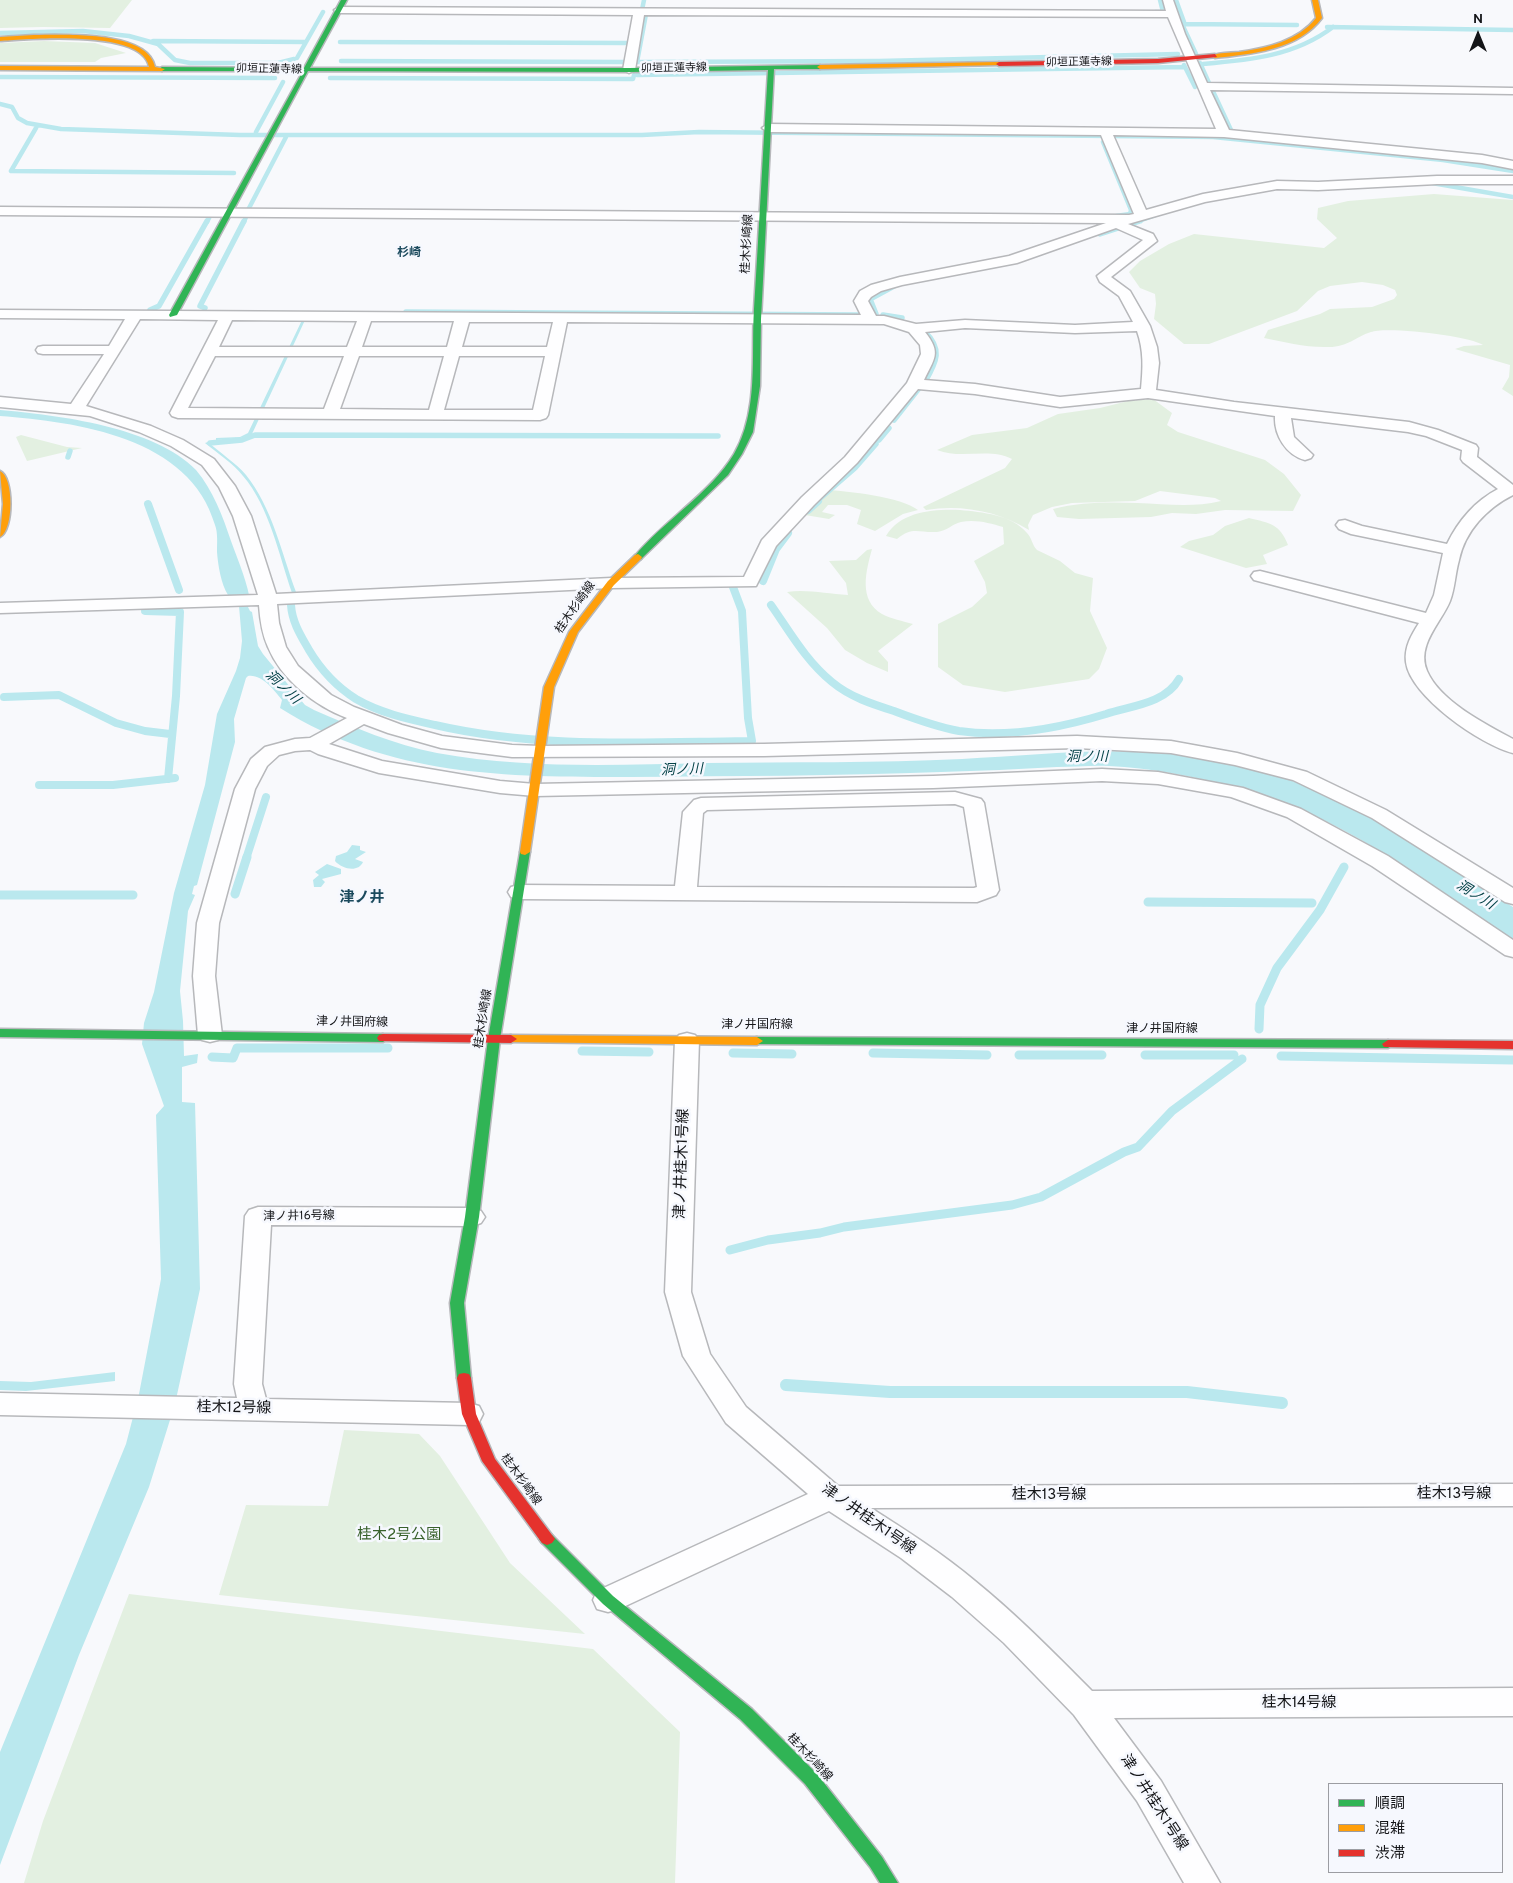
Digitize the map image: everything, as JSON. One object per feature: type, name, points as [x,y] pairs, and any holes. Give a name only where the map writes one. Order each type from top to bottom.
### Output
[{"type":"street","points":[[734,0],[734,12]]},
{"type":"street","points":[[1167,0],[1189,59],[1224,133]]},
{"type":"street","name":"卯垣正蓮寺線","points":[[0,68],[629,70],[1095,63],[1189,59],[1264,50],[1298,36],[1316,24],[1320,15],[1315,0]]},
{"type":"street","points":[[174,315],[341,5],[639,11],[1172,14]]},
{"type":"street","points":[[629,70],[639,11]]},
{"type":"street","points":[[0,39],[65,36],[107,40],[138,49],[148,56],[152,69]]},
{"type":"street","name":"桂木杉崎線","points":[[771,68],[757,319],[756,386],[749,432],[738,454],[725,473],[611,583],[574,632],[549,687],[519,892],[494,1039],[472,1217],[457,1303],[468,1414],[489,1461],[512,1495],[551,1544],[608,1600],[746,1714],[805,1772],[876,1862],[889,1883]]},
{"type":"street","points":[[1203,86],[1513,91]]},
{"type":"street","points":[[768,128],[1224,133],[1482,159],[1513,165]]},
{"type":"street","points":[[1105,131],[1130,220],[1150,241],[1104,276],[1105,279],[1125,294],[1144,326],[1150,347],[1151,364],[1148,393]]},
{"type":"street","points":[[872,320],[861,302],[865,294],[876,288],[929,274],[1012,260],[1130,220],[1203,198],[1277,185],[1318,186],[1437,180],[1513,180]]},
{"type":"street","points":[[0,212],[1130,220]]},
{"type":"street","points":[[0,314],[872,320],[894,321],[914,329],[927,344],[928,354],[914,384],[851,460],[808,501],[768,544],[750,582],[611,583],[216,602],[0,608]]},
{"type":"street","points":[[76,409],[135,315]]},
{"type":"street","points":[[227,316],[178,413],[540,415],[561,317]]},
{"type":"street","points":[[330,414],[366,316]]},
{"type":"street","points":[[435,415],[463,317]]},
{"type":"street","points":[[914,329],[965,324],[1075,329],[1144,326]]},
{"type":"street","points":[[43,350],[114,350]]},
{"type":"street","points":[[209,351],[554,352]]},
{"type":"street","points":[[914,384],[975,389],[1060,402],[1148,393],[1283,413],[1409,427],[1432,433],[1470,448],[1469,459],[1509,490],[1493,497],[1474,515],[1453,550],[1445,593],[1414,649],[1417,669],[1424,682],[1443,702],[1474,725],[1513,747]]},
{"type":"street","points":[[0,402],[92,411],[145,429],[177,443],[208,462],[227,486],[242,516],[277,647],[290,669],[324,699],[362,717],[394,729],[441,742],[540,755],[1077,742],[1170,747],[1237,759],[1300,776],[1379,814],[1513,897]]},
{"type":"street","points":[[1283,413],[1282,426],[1287,440],[1305,455]]},
{"type":"street","points":[[0,473],[8,490],[6,519],[0,534]]},
{"type":"street","points":[[1345,525],[1357,530],[1453,550]]},
{"type":"street","points":[[1260,576],[1430,620]]},
{"type":"street","points":[[205,1034],[204,976],[208,923],[244,789],[258,763],[272,751],[295,745],[314,744],[362,717]]},
{"type":"street","points":[[314,744],[325,750],[379,767],[500,787],[535,785],[933,782],[1102,775],[1158,778],[1236,792],[1294,813],[1380,861],[1513,950]]},
{"type":"street","points":[[519,892],[977,895],[988,890],[974,803],[956,798],[701,804],[693,812],[686,893]]},
{"type":"street","name":"津ノ井国府線","points":[[0,1032],[494,1039],[1513,1045]]},
{"type":"street","name":"津ノ井桂木1号線","points":[[687,1040],[678,1292],[697,1356],[736,1415],[830,1497],[912,1550],[964,1588],[1015,1634],[1084,1705],[1149,1791],[1203,1883]]},
{"type":"street","name":"津ノ井16号線","points":[[254,1410],[248,1384],[258,1216],[472,1217]]},
{"type":"street","name":"桂木12号線","points":[[0,1405],[468,1414]]},
{"type":"street","name":"桂木13号線","points":[[608,1600],[830,1497],[1513,1495]]},
{"type":"street","name":"桂木14号線","points":[[1084,1705],[1513,1702]]},
{"type":"green space","points":[[0,0],[132,0],[110,28],[0,28]]},
{"type":"green space","points":[[44,41],[95,43],[126,53],[101,58],[95,62],[0,62],[0,43]]},
{"type":"green space","points":[[1434,194],[1513,200],[1513,396],[1502,389],[1509,377],[1510,365],[1455,349],[1464,346],[1483,345],[1463,338],[1410,331],[1380,330],[1365,334],[1336,347],[1313,347],[1264,338],[1268,330],[1320,314],[1330,309],[1372,307],[1394,299],[1397,295],[1395,290],[1383,285],[1362,282],[1330,286],[1318,291],[1297,311],[1209,344],[1184,344],[1154,319],[1155,294],[1140,288],[1129,272],[1140,261],[1169,244],[1194,234],[1324,248],[1337,238],[1317,219],[1318,208],[1348,201]]},
{"type":"green space","points":[[1153,399],[1172,413],[1167,425],[1178,432],[1265,460],[1284,474],[1301,495],[1293,511],[1225,510],[1196,514],[1172,513],[1151,517],[1079,519],[1057,517],[1053,509],[1095,503],[1189,505],[1221,501],[1215,498],[1160,491],[1135,501],[1072,503],[1052,507],[1033,515],[1028,525],[1029,530],[1005,518],[979,511],[952,508],[926,510],[923,507],[1005,468],[1012,459],[994,454],[956,454],[937,450],[972,435],[1027,428],[1058,414],[1100,408],[1128,401]]},
{"type":"green space","points":[[21,435],[67,447],[82,448],[27,461],[16,437]]},
{"type":"green space","points":[[826,490],[887,498],[910,505],[918,510],[903,514],[875,531],[857,524],[861,510],[847,505],[828,505],[822,512],[835,515],[829,519],[799,514]]},
{"type":"green space","points":[[960,510],[1005,518],[1013,522],[1027,533],[1037,550],[1060,561],[1075,573],[1093,578],[1090,611],[1107,648],[1099,669],[1089,679],[1005,692],[963,685],[938,667],[938,624],[972,607],[987,593],[985,582],[974,561],[1004,544],[1003,527],[982,522],[966,521],[937,532],[912,531],[897,539],[886,536],[900,521],[919,513]]},
{"type":"green space","points":[[1249,518],[1263,521],[1278,529],[1288,545],[1263,555],[1267,564],[1246,568],[1180,547],[1189,541],[1213,535],[1225,526]]},
{"type":"green space","points":[[872,549],[866,576],[869,601],[882,614],[913,624],[878,651],[888,662],[888,672],[867,663],[845,650],[827,628],[787,592],[810,591],[848,595],[846,583],[829,561],[856,560],[867,550]]},
{"type":"green space","name":"桂木2号公園","points":[[344,1430],[419,1434],[440,1456],[510,1563],[585,1634],[219,1595],[246,1505],[328,1506]]},
{"type":"green space","points":[[129,1594],[593,1649],[680,1732],[675,1883],[24,1883],[43,1821]]},
{"type":"water","points":[[303,318],[306,318],[252,434],[241,438],[216,440],[216,438],[240,437],[248,433]]},
{"type":"water","name":"洞ノ川","points":[[0,410],[49,415],[131,433],[156,443],[178,455],[196,470],[208,486],[225,523],[250,598],[251,606],[248,607],[252,612],[258,646],[263,654],[305,705],[374,735],[421,750],[437,753],[504,762],[571,765],[898,761],[1115,751],[1146,752],[1206,759],[1258,770],[1296,782],[1388,826],[1513,907],[1513,940],[1413,872],[1343,830],[1269,797],[1201,779],[1155,771],[1103,766],[786,776],[584,777],[493,773],[449,768],[406,760],[364,748],[321,731],[280,708],[282,700],[271,687],[263,680],[248,676],[234,719],[235,742],[197,885],[194,886],[192,894],[195,895],[188,911],[180,991],[184,1056],[198,1054],[197,1063],[182,1067],[182,1102],[195,1103],[200,1289],[175,1404],[149,1487],[79,1655],[0,1865],[0,1752],[126,1444],[139,1394],[161,1279],[156,1115],[164,1106],[142,1044],[144,1023],[154,992],[174,893],[205,785],[217,714],[236,671],[242,641],[239,606],[228,595],[220,574],[215,525],[202,495],[182,472],[156,453],[127,440],[63,423],[0,416]]},
{"type":"water","points":[[208,442],[246,475],[263,501],[276,531],[296,592],[292,593],[267,516],[252,488],[235,467],[205,443]]},
{"type":"water","points":[[352,845],[360,846],[360,850],[366,852],[355,859],[363,862],[361,865],[358,868],[350,869],[335,861],[336,856],[347,852]]},
{"type":"water","points":[[327,864],[341,869],[341,874],[322,879],[325,882],[321,887],[314,887],[313,880],[319,875],[315,872]]},
{"type":"water","points":[[115,1372],[115,1381],[26,1391],[0,1390],[0,1381],[31,1382]]},
{"type":"waterway","points":[[642,10],[644,0]]},
{"type":"waterway","points":[[1155,12],[1163,12],[1160,0]]},
{"type":"waterway","points":[[1176,0],[1184,22],[1182,24]]},
{"type":"waterway","points":[[297,58],[323,12]]},
{"type":"waterway","points":[[637,62],[646,14]]},
{"type":"waterway","points":[[1182,24],[1297,25]]},
{"type":"waterway","points":[[1182,24],[1196,54]]},
{"type":"waterway","points":[[1327,27],[1333,27]]},
{"type":"waterway","points":[[1203,64],[1238,61],[1271,55],[1303,44],[1333,27]]},
{"type":"waterway","points":[[1333,27],[1513,30]]},
{"type":"waterway","points":[[0,33],[83,31],[129,36],[158,44],[175,60],[190,63],[278,63],[294,59]]},
{"type":"waterway","points":[[153,41],[306,42]]},
{"type":"waterway","points":[[340,42],[629,43]]},
{"type":"waterway","points":[[638,62],[879,61],[1178,54]]},
{"type":"waterway","points":[[341,61],[624,62]]},
{"type":"waterway","points":[[1200,63],[1209,83]]},
{"type":"waterway","points":[[637,75],[1185,67]]},
{"type":"waterway","points":[[1185,67],[1195,87]]},
{"type":"waterway","points":[[330,78],[633,79],[634,75]]},
{"type":"waterway","points":[[0,77],[275,78]]},
{"type":"waterway","points":[[256,132],[283,82]]},
{"type":"waterway","points":[[1220,87],[1211,87],[1231,130]]},
{"type":"waterway","points":[[0,104],[12,107],[18,118],[27,123],[61,129],[240,135],[642,135],[699,132],[1213,137],[1443,160],[1513,171]]},
{"type":"waterway","points":[[36,128],[11,171],[234,173]]},
{"type":"waterway","points":[[248,210],[286,137]]},
{"type":"waterway","points":[[1103,142],[1131,210],[1130,214],[1116,216]]},
{"type":"waterway","points":[[1432,183],[1513,197]]},
{"type":"waterway","points":[[1136,222],[1156,215]]},
{"type":"waterway","points":[[207,222],[210,216]]},
{"type":"waterway","points":[[244,222],[246,217]]},
{"type":"waterway","points":[[150,310],[159,306],[207,221]]},
{"type":"waterway","points":[[205,308],[200,306],[244,221]]},
{"type":"waterway","points":[[1100,234],[1140,221]]},
{"type":"waterway","points":[[406,312],[858,315],[876,314],[870,299],[894,286]]},
{"type":"waterway","points":[[883,315],[902,318]]},
{"type":"waterway","points":[[924,331],[930,337],[936,350],[933,368],[925,382]]},
{"type":"waterway","points":[[894,420],[920,387]]},
{"type":"waterway","points":[[879,440],[889,428]]},
{"type":"waterway","points":[[210,443],[242,440],[255,435],[718,436]]},
{"type":"waterway","points":[[816,502],[855,468],[876,444]]},
{"type":"waterway","points":[[68,457],[70,451]]},
{"type":"waterway","points":[[808,510],[818,501]]},
{"type":"waterway","points":[[148,504],[179,590]]},
{"type":"waterway","points":[[763,581],[776,549],[788,533]]},
{"type":"waterway","points":[[291,605],[293,617],[300,634],[330,678],[356,699],[394,715],[474,733],[553,741],[633,743],[752,741],[748,718],[742,611],[733,587]]},
{"type":"waterway","points":[[771,605],[806,656],[839,687],[869,703],[959,731],[977,733],[1014,732],[1070,724],[1156,699],[1165,694],[1179,679]]},
{"type":"waterway","points":[[145,611],[180,612],[176,696],[168,779]]},
{"type":"waterway","points":[[4,697],[59,695],[116,723],[145,731],[170,734]]},
{"type":"waterway","points":[[168,779],[175,778]]},
{"type":"waterway","points":[[39,785],[113,785],[168,779]]},
{"type":"waterway","points":[[246,859],[266,797]]},
{"type":"waterway","points":[[235,894],[247,857]]},
{"type":"waterway","points":[[1259,1029],[1260,1005],[1277,968],[1320,910],[1344,867]]},
{"type":"waterway","points":[[0,895],[133,895]]},
{"type":"waterway","points":[[1148,902],[1312,903]]},
{"type":"waterway","points":[[212,1057],[233,1058],[237,1048],[388,1048]]},
{"type":"waterway","points":[[582,1051],[649,1052]]},
{"type":"waterway","points":[[733,1053],[792,1054]]},
{"type":"waterway","points":[[873,1053],[987,1055]]},
{"type":"waterway","points":[[1019,1055],[1102,1055]]},
{"type":"waterway","points":[[1145,1055],[1234,1055]]},
{"type":"waterway","points":[[1281,1056],[1513,1060]]},
{"type":"waterway","points":[[730,1250],[768,1240],[820,1233],[844,1227],[1012,1205],[1041,1197],[1124,1152],[1138,1147],[1172,1111],[1242,1059]]},
{"type":"waterway","points":[[786,1385],[890,1392],[1187,1392],[1282,1403]]},
{"type":"traffic: fast","points":[[173,315],[344,0]]},
{"type":"traffic: fast","points":[[162,69],[629,70],[820,67]]},
{"type":"traffic: fast","points":[[638,557],[725,473],[738,454],[749,432],[756,386],[757,319],[771,68]]},
{"type":"traffic: fast","points":[[464,1378],[457,1303],[472,1217],[494,1039],[525,852]]},
{"type":"traffic: fast","points":[[0,1033],[383,1038]]},
{"type":"traffic: fast","points":[[757,1041],[1388,1044]]},
{"type":"traffic: fast","points":[[547,1539],[608,1600],[746,1714],[811,1779],[876,1862],[889,1883]]},
{"type":"traffic: slow","points":[[1215,56],[1262,49],[1296,38],[1310,29],[1319,18],[1315,0]]},
{"type":"traffic: slow","points":[[0,39],[34,37],[98,38],[134,47],[147,55],[152,69]]},
{"type":"traffic: slow","points":[[820,67],[999,64]]},
{"type":"traffic: slow","points":[[0,68],[162,69]]},
{"type":"traffic: slow","points":[[0,473],[7,504],[0,534]]},
{"type":"traffic: slow","points":[[525,852],[549,687],[574,632],[611,583],[638,557]]},
{"type":"traffic: slow","points":[[511,1039],[757,1041]]},
{"type":"traffic: jam","points":[[999,64],[1158,61],[1215,56]]},
{"type":"traffic: jam","points":[[383,1038],[511,1039]]},
{"type":"traffic: jam","points":[[1388,1044],[1513,1045]]},
{"type":"traffic: jam","points":[[464,1378],[469,1414],[489,1461],[547,1539]]},
{"type":"district","name":"杉崎","points":[[409,254]]},
{"type":"district","name":"津ノ井","points":[[362,899]]}]
